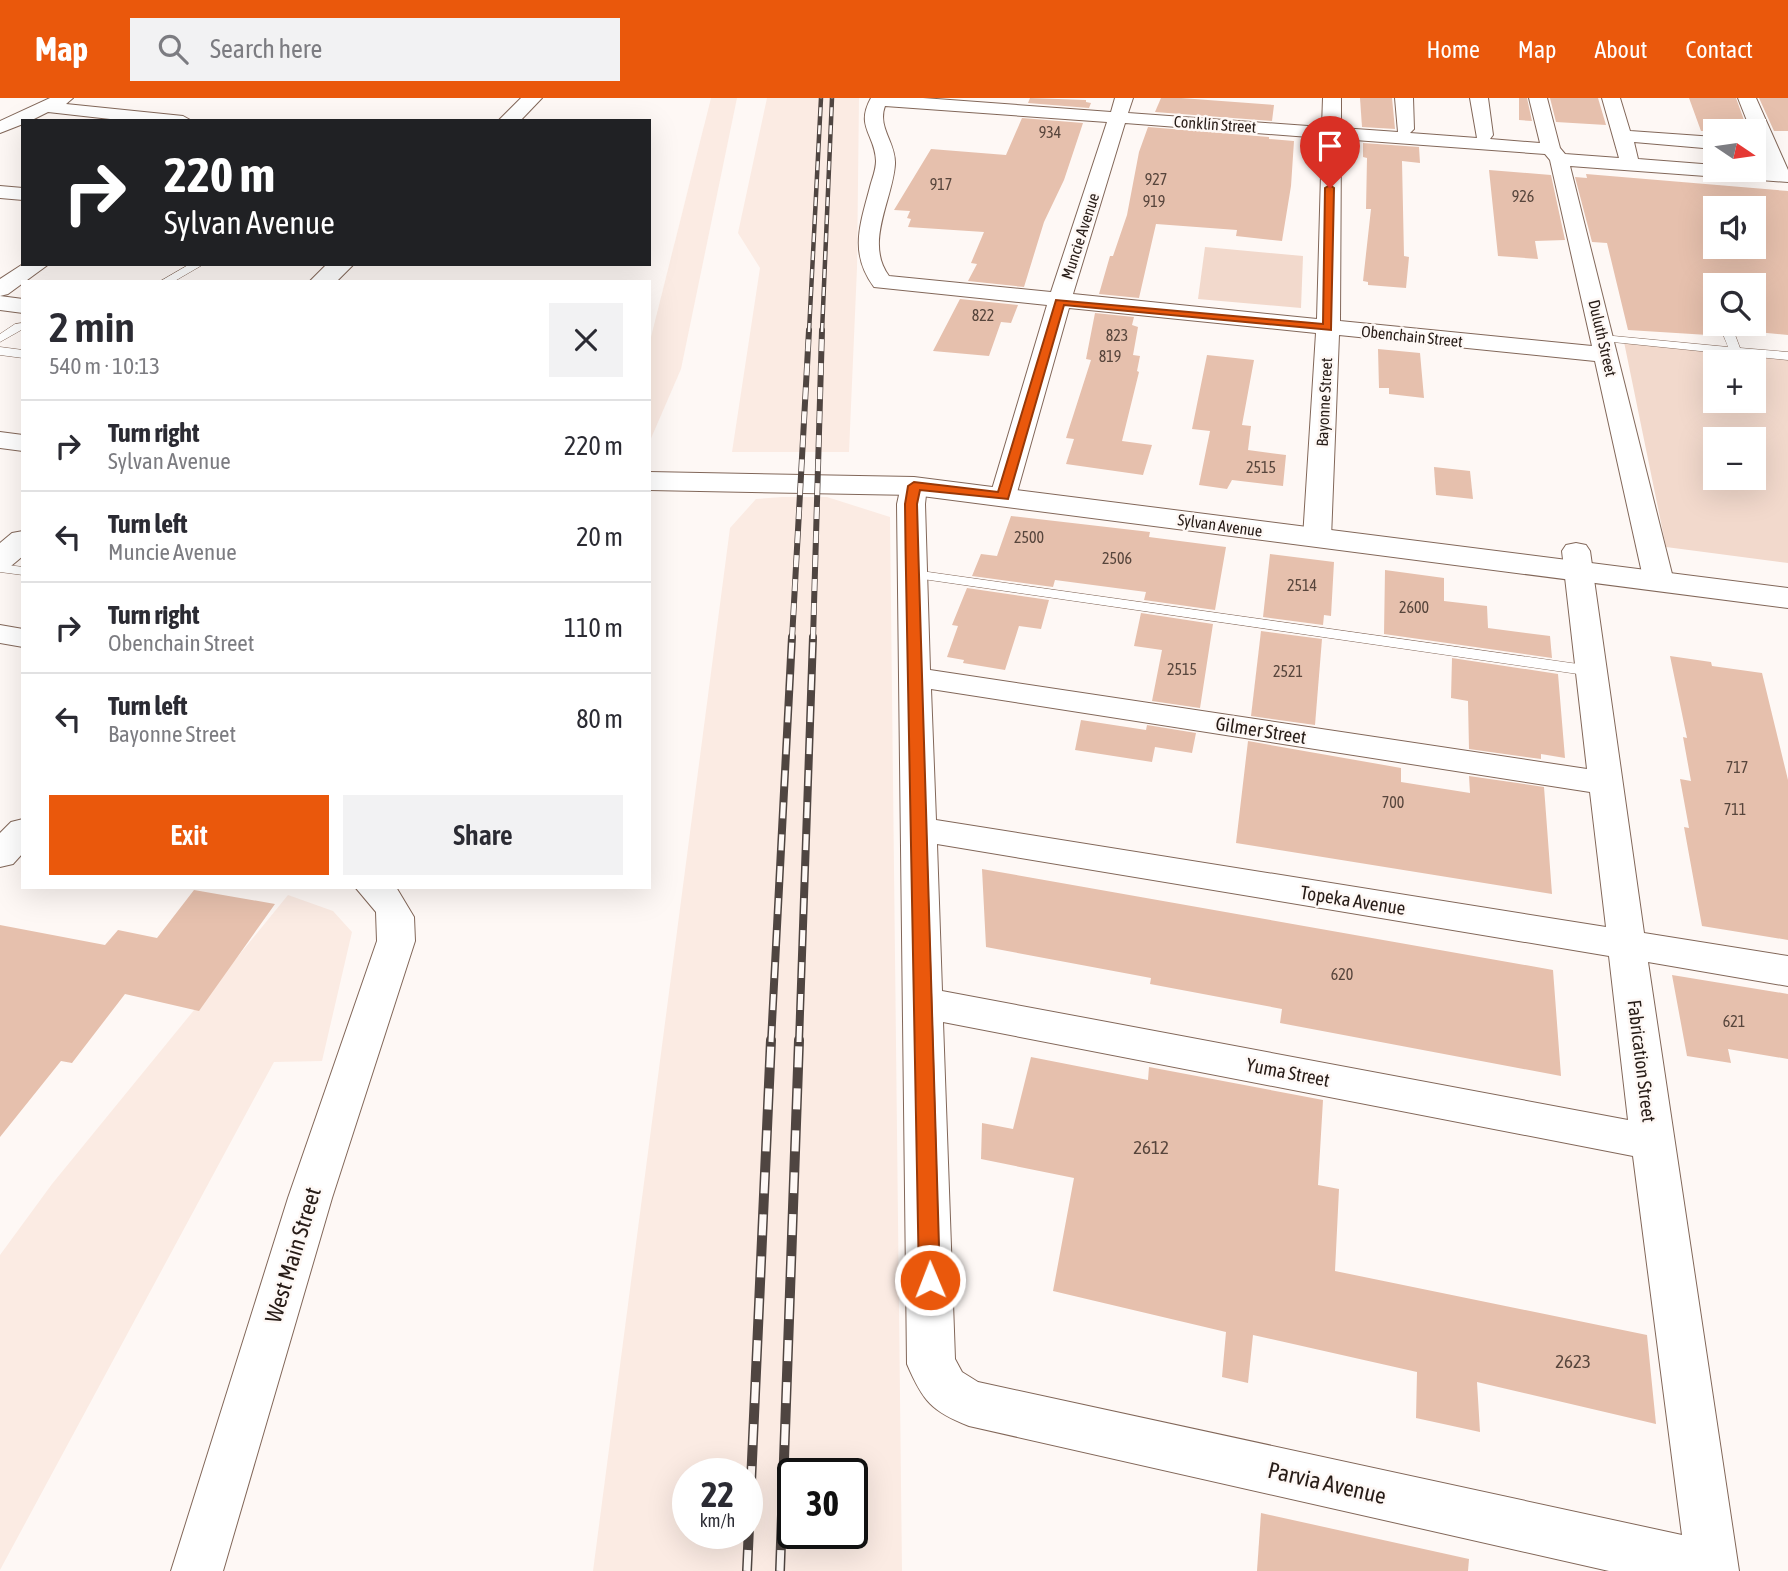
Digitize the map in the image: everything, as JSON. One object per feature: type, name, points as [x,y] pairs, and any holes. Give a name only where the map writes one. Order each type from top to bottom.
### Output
[{"type":"main road","points":[[510,119],[532,98]]},
{"type":"main road","points":[[323,280],[340,266]]},
{"type":"main road","points":[[0,303],[13,324]]},
{"type":"main road","name":"Sylvan Avenue","points":[[651,463],[873,466],[1006,487],[1577,562],[1657,571],[1788,576]]},
{"type":"main road","name":"Sylvan Avenue","points":[[651,481],[1006,487]]},
{"type":"main road","points":[[0,559],[21,542]]},
{"type":"main road","name":"Sylvan Avenue","points":[[1657,571],[1788,598]]},
{"type":"street","points":[[0,128],[64,98]]},
{"type":"street","name":"Bayonne Street","points":[[1317,527],[1328,328],[1332,98]]},
{"type":"street","points":[[1404,98],[1405,129]]},
{"type":"street","points":[[1479,98],[1484,135]]},
{"type":"street","name":"Duluth Street","points":[[1538,98],[1605,346],[1657,571]]},
{"type":"street","points":[[1611,98],[1630,164]]},
{"type":"street","points":[[1747,98],[1753,119]]},
{"type":"street","name":"Conklin Street","points":[[883,282],[876,276],[871,264],[870,231],[885,156],[872,128],[873,111],[878,100],[1121,108],[1630,164],[1784,176]]},
{"type":"street","points":[[47,107],[164,119]]},
{"type":"street","name":"Muncie Avenue","points":[[1006,487],[1059,302],[1121,108]]},
{"type":"street","points":[[1622,136],[1703,142]]},
{"type":"street","points":[[1766,154],[1784,176]]},
{"type":"street","points":[[0,192],[21,194]]},
{"type":"street","points":[[0,289],[34,266]]},
{"type":"street","name":"Obenchain Street","points":[[883,282],[1328,328],[1605,346]]},
{"type":"street","points":[[0,440],[21,443]]},
{"type":"street","points":[[914,486],[911,496],[917,829],[924,1003]]},
{"type":"street","name":"Fabrication Street","points":[[1577,562],[1652,1142],[1712,1570]]},
{"type":"street","points":[[0,634],[21,638]]},
{"type":"street","name":"Gilmer Street","points":[[915,677],[1606,783]]},
{"type":"street","points":[[0,824],[21,829]]},
{"type":"street","name":"Topeka Avenue","points":[[917,829],[1788,971]]},
{"type":"street","points":[[0,855],[21,831]]},
{"type":"street","name":"West Main Street","points":[[197,1571],[310,1198],[396,941],[398,918],[389,901],[375,889]]},
{"type":"street","name":"Yuma Street","points":[[924,1003],[1652,1142]]},
{"type":"street","name":"Parvia Avenue","points":[[924,1003],[931,1364],[945,1388],[969,1403],[1712,1570]]},
{"type":"lane","points":[[168,280],[196,266]]},
{"type":"lane","points":[[1605,346],[1709,350]]},
{"type":"lane","points":[[0,351],[21,354]]},
{"type":"lane","points":[[1766,354],[1788,356]]},
{"type":"lane","points":[[0,568],[21,571]]},
{"type":"lane","points":[[914,574],[1592,671]]},
{"type":"shaded area","points":[[711,98],[737,98],[681,369],[651,438],[651,337]]},
{"type":"shaded area","points":[[767,98],[859,98],[857,268],[849,452],[732,452],[760,268],[738,233]]},
{"type":"shaded area","points":[[1205,247],[1303,256],[1301,308],[1198,299]]},
{"type":"shaded area","points":[[1623,337],[1742,350],[1703,350],[1703,413],[1766,413],[1766,353],[1788,355],[1788,563],[1666,547]]},
{"type":"shaded area","points":[[782,497],[827,497],[890,517],[902,1571],[593,1571],[730,528],[756,499]]},
{"type":"shaded area","points":[[288,895],[333,911],[352,932],[322,1061],[274,1062],[0,1570],[0,1255],[52,1184]]},
{"type":"building","points":[[1030,98],[1086,100],[1091,103],[1089,108],[1028,103]]},
{"type":"building","points":[[1161,98],[1274,105],[1272,121],[1155,112]]},
{"type":"building","points":[[1360,98],[1392,98],[1395,129],[1362,127]]},
{"type":"building","points":[[1519,98],[1527,98],[1532,121],[1519,120]]},
{"type":"building","points":[[1550,98],[1598,98],[1606,125],[1556,122]]},
{"type":"building","points":[[1689,98],[1736,98],[1744,119],[1703,119],[1701,131]]},
{"type":"building","points":[[1759,98],[1788,98],[1788,131],[1774,131]]},
{"type":"building","points":[[1022,118],[1083,123],[1064,180],[1044,222],[1024,287],[968,281],[977,264],[971,263],[984,232],[908,227],[911,219],[907,218],[910,211],[894,210],[931,149],[1006,155]]},
{"type":"building","points":[[1148,127],[1294,141],[1291,186],[1282,241],[1236,236],[1237,230],[1156,224],[1139,298],[1099,294],[1110,256],[1113,256],[1127,215],[1139,152]]},
{"type":"building","points":[[1363,143],[1419,147],[1420,163],[1402,161],[1404,256],[1409,257],[1406,288],[1368,285],[1368,282],[1363,281],[1371,209],[1366,209],[1367,158],[1363,157]]},
{"type":"building","points":[[1489,170],[1551,175],[1565,240],[1535,241],[1538,259],[1498,256]]},
{"type":"building","points":[[1586,174],[1788,191],[1788,335],[1766,333],[1766,273],[1703,273],[1703,335],[1628,330],[1607,243],[1592,242],[1575,177],[1587,178]]},
{"type":"building","points":[[960,299],[1018,305],[1011,323],[1001,322],[989,356],[933,351]]},
{"type":"building","points":[[1095,313],[1134,317],[1132,325],[1138,327],[1133,355],[1140,356],[1139,372],[1122,441],[1152,445],[1143,475],[1066,464],[1074,439],[1066,438],[1091,360],[1086,359]]},
{"type":"building","points":[[1378,349],[1420,353],[1424,398],[1389,394],[1389,388],[1379,388]]},
{"type":"building","points":[[1207,355],[1254,360],[1242,425],[1251,426],[1248,450],[1286,455],[1283,486],[1232,480],[1227,489],[1199,485],[1210,431],[1192,429]]},
{"type":"building","points":[[1434,467],[1470,471],[1473,499],[1436,495]]},
{"type":"building","points":[[1011,516],[1150,532],[1149,537],[1226,547],[1215,610],[1144,600],[1146,592],[1055,580],[1053,587],[972,576],[981,554],[997,556]]},
{"type":"building","points":[[1270,554],[1334,562],[1331,616],[1324,615],[1323,625],[1263,617]]},
{"type":"building","points":[[1385,570],[1444,578],[1444,601],[1487,606],[1488,628],[1550,636],[1552,658],[1384,634]]},
{"type":"building","points":[[967,588],[1049,600],[1041,629],[1019,626],[1005,670],[963,663],[964,660],[947,657],[958,626],[952,625]]},
{"type":"building","points":[[1141,613],[1213,624],[1200,708],[1152,701],[1162,650],[1134,646]]},
{"type":"building","points":[[1261,631],[1322,639],[1315,725],[1251,716]]},
{"type":"building","points":[[1670,656],[1711,662],[1712,666],[1762,673],[1788,780],[1788,940],[1702,926],[1684,827],[1689,828],[1680,779],[1691,781],[1683,737],[1687,738]]},
{"type":"building","points":[[1452,658],[1558,674],[1565,758],[1541,754],[1541,759],[1469,749],[1468,701],[1451,698]]},
{"type":"building","points":[[1081,720],[1146,730],[1147,725],[1196,733],[1192,753],[1155,747],[1152,762],[1075,750]]},
{"type":"building","points":[[1248,741],[1401,768],[1401,782],[1470,793],[1469,776],[1544,787],[1552,894],[1236,843]]},
{"type":"building","points":[[982,869],[1553,970],[1561,1076],[1280,1023],[1282,1009],[1150,984],[1151,978],[986,947]]},
{"type":"building","points":[[194,890],[275,904],[199,1011],[125,994],[72,1063],[61,1061],[0,1137],[0,925],[105,945],[118,930],[157,938]]},
{"type":"building","points":[[1672,975],[1788,994],[1788,1059],[1728,1049],[1731,1063],[1687,1056]]},
{"type":"building","points":[[1031,1057],[1148,1080],[1149,1067],[1323,1100],[1318,1185],[1339,1189],[1335,1271],[1647,1335],[1656,1424],[1477,1382],[1480,1432],[1416,1418],[1417,1372],[1253,1335],[1248,1383],[1222,1377],[1226,1332],[1053,1291],[1074,1178],[981,1159],[982,1123],[1013,1129]]},
{"type":"building","points":[[1261,1513],[1469,1559],[1468,1571],[1257,1571]]},
{"type":"railway","points":[[809,332],[821,98]]},
{"type":"railway","points":[[822,332],[832,98]]},
{"type":"railway","points":[[792,639],[809,330]]},
{"type":"railway","points":[[813,639],[822,330]]},
{"type":"railway","points":[[771,1042],[792,637]]},
{"type":"railway","points":[[799,1042],[813,637]]},
{"type":"railway","points":[[747,1571],[771,1040]]},
{"type":"railway","points":[[780,1571],[799,1040]]},
{"type":"route","points":[[930,1280],[917,829],[911,504],[914,486],[1003,496],[1059,302],[1328,328],[1330,188]]}]
